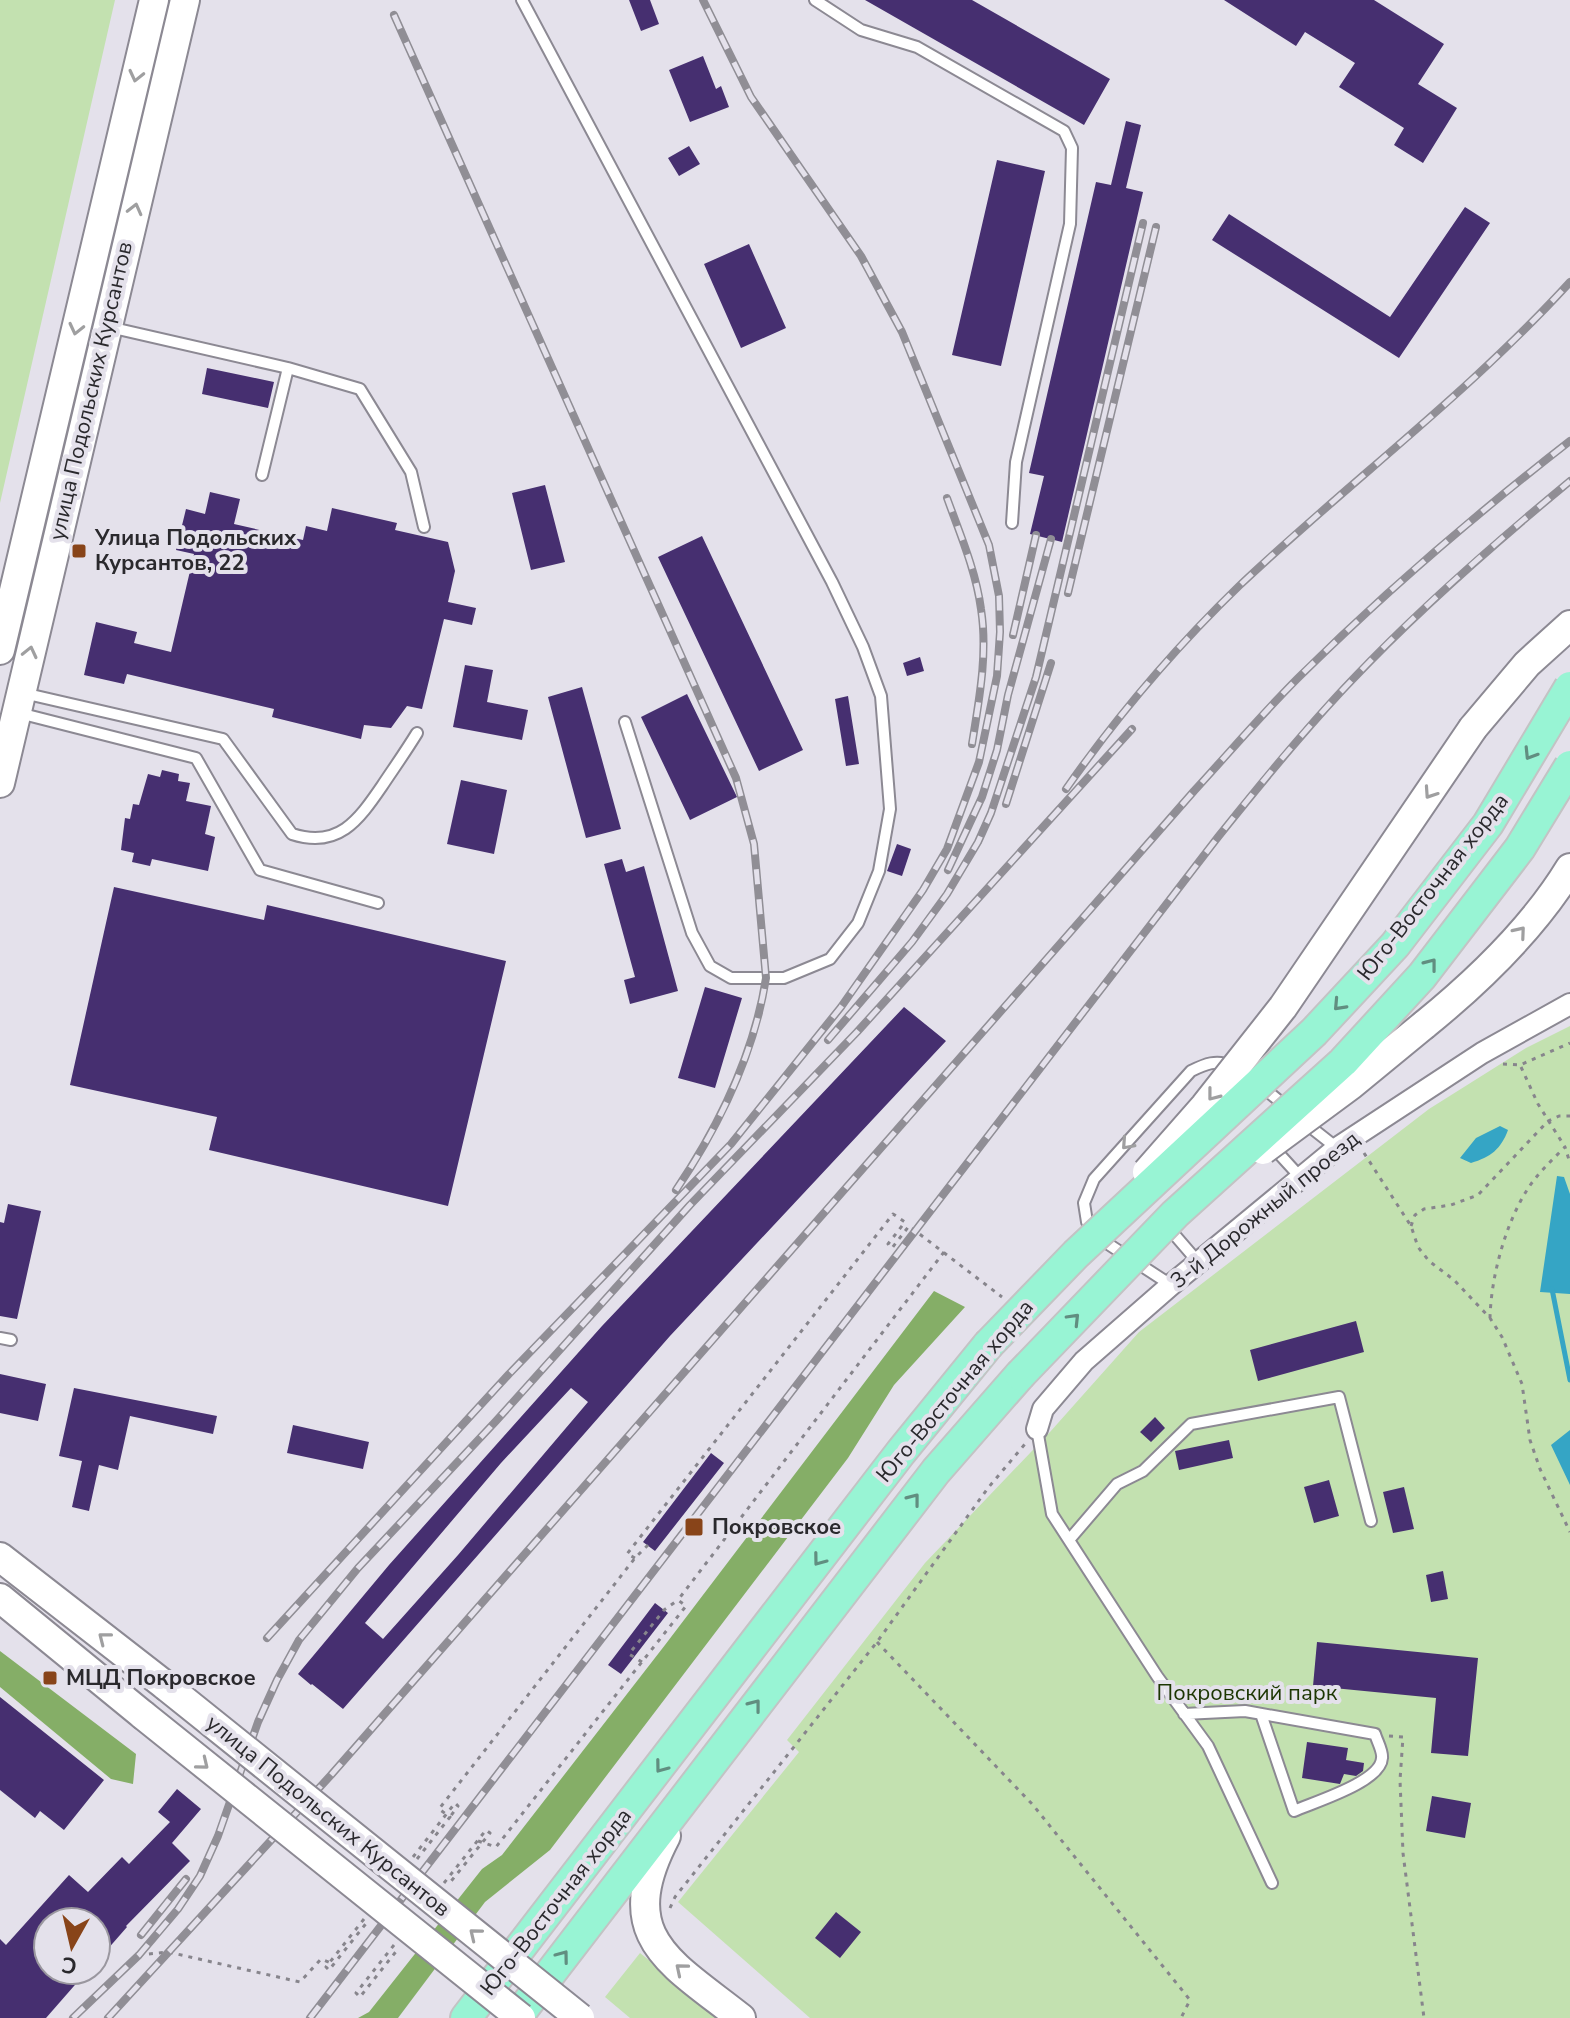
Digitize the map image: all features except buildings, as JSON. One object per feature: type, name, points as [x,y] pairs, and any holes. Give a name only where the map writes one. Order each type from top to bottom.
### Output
[{"type":"main road","name":"улица Подольских Курсантов","points":[[0,650],[154,0]]},
{"type":"main road","name":"улица Подольских Курсантов","points":[[0,783],[185,0]]},
{"type":"main road","points":[[1076,1254],[1205,1106],[1283,1007],[1473,728],[1527,664],[1570,625]]},
{"type":"main road","name":"Юго-Восточная хорда","points":[[466,2018],[901,1452],[988,1345],[1076,1254],[1314,1032],[1395,945],[1488,824],[1570,687]]},
{"type":"main road","name":"Юго-Восточная хорда","points":[[518,2018],[936,1471],[1020,1375],[1175,1214],[1343,1062],[1422,976],[1520,848],[1570,766]]},
{"type":"main road","points":[[1175,1214],[1351,1085],[1461,995],[1516,938],[1570,868]]},
{"type":"main road","name":"улица Подольских Курсантов","points":[[0,1557],[580,2018]]},
{"type":"main road","name":"улица Подольских Курсантов","points":[[0,1598],[518,2018]]},
{"type":"main road","points":[[693,1786],[651,1864],[646,1882],[646,1919],[652,1938],[664,1954],[741,2018]]},
{"type":"street","name":"3-й Дорожный проезд","points":[[1037,1429],[1043,1409],[1084,1361],[1337,1148],[1482,1053],[1570,1004]]},
{"type":"lane","points":[[522,0],[832,582],[863,647],[881,696],[890,809],[879,871],[858,923],[830,959],[784,978],[731,978],[710,966],[692,933],[625,722]]},
{"type":"lane","points":[[815,0],[861,30],[917,47],[1064,131],[1072,148],[1070,224],[1016,462],[1012,523]]},
{"type":"lane","points":[[107,326],[288,368],[360,389],[411,472],[424,527]]},
{"type":"lane","points":[[262,475],[288,368]]},
{"type":"lane","points":[[19,703],[223,739],[292,834],[309,840],[344,831],[362,815],[417,733]]},
{"type":"lane","points":[[19,703],[196,758],[260,870],[378,903]]},
{"type":"lane","points":[[1171,1285],[1102,1240],[1087,1222],[1084,1203],[1094,1179],[1191,1071],[1207,1063],[1224,1063],[1243,1072],[1337,1148]]},
{"type":"lane","points":[[1198,1262],[1161,1219],[1259,1133],[1302,1179]]},
{"type":"lane","points":[[1069,1540],[1117,1484],[1143,1471],[1191,1424],[1339,1397],[1371,1521]]},
{"type":"lane","points":[[1037,1429],[1052,1514],[1208,1746],[1272,1883]]},
{"type":"lane","points":[[1184,1714],[1245,1711],[1375,1734],[1383,1756],[1379,1767],[1372,1775],[1294,1811],[1261,1714]]},
{"type":"path","points":[[1520,1065],[1565,1147],[1570,1163]]},
{"type":"path","points":[[1411,1226],[1415,1215],[1424,1209],[1451,1205],[1478,1195],[1548,1121],[1559,1116],[1570,1116]]},
{"type":"path","points":[[1490,1318],[1491,1290],[1504,1242],[1526,1192],[1544,1167],[1565,1147]]},
{"type":"path","points":[[1361,1149],[1411,1226],[1418,1247],[1490,1318],[1502,1337],[1522,1384],[1530,1440],[1540,1469],[1570,1532]]},
{"type":"path","points":[[635,1558],[627,1554],[689,1479],[893,1214],[905,1222],[888,1244],[892,1248],[909,1226],[944,1252],[678,1600],[664,1610],[629,1654],[643,1663]]},
{"type":"path","points":[[669,1911],[675,1897],[877,1642],[988,1488],[1037,1429]]},
{"type":"path","points":[[450,1817],[439,1809],[648,1545]]},
{"type":"path","points":[[448,1885],[482,1843],[490,1833],[486,1830],[478,1841],[487,1844],[496,1847],[686,1606],[678,1600]]},
{"type":"path","points":[[877,1642],[1033,1805],[1190,2000],[1181,2018]]},
{"type":"path","points":[[1375,1734],[1403,1737],[1400,1780],[1403,1853],[1424,2018]]},
{"type":"path","points":[[411,1866],[458,1806],[455,1803],[413,1857]]},
{"type":"path","points":[[366,1916],[326,1967],[329,1970],[373,1915]]},
{"type":"path","points":[[361,1986],[356,1993],[360,1997],[402,1945]]},
{"type":"path","points":[[139,1955],[168,1952],[300,1982],[321,1959],[334,1964]]},
{"type":"green space","points":[[0,0],[115,0],[0,503]]},
{"type":"green space","name":"Покровский парк","points":[[1570,1026],[1570,2018],[810,2018],[678,1902],[799,1752],[787,1740],[925,1563],[1050,1432],[1139,1332],[1429,1109],[1526,1048]]},
{"type":"green space","points":[[934,1291],[965,1307],[894,1385],[848,1458],[550,1850],[485,1902],[398,2018],[358,2018],[369,2012],[482,1869],[502,1855]]},
{"type":"green space","points":[[0,1651],[136,1754],[133,1784],[111,1779],[0,1687]]},
{"type":"green space","points":[[640,1953],[721,2018],[630,2018],[605,1997]]},
{"type":"water","points":[[1500,1126],[1508,1130],[1494,1151],[1471,1163],[1460,1158],[1476,1138]]},
{"type":"water","points":[[1557,1176],[1564,1177],[1570,1194],[1570,1294],[1540,1292]]},
{"type":"water","points":[[1570,1430],[1570,1485],[1551,1445]]},
{"type":"waterway","points":[[1552,1289],[1570,1380]]},
{"type":"railway","points":[[267,1638],[509,1374],[731,1144],[841,1007],[923,890],[947,849],[979,762],[997,676],[1000,632],[999,596],[989,545],[902,332],[861,256],[751,97],[703,0]]},
{"type":"railway","points":[[394,15],[736,778],[754,844],[766,978],[760,1007],[733,1089],[707,1141],[676,1190]]},
{"type":"railway","points":[[828,1040],[912,942],[947,894],[978,842],[991,813],[1036,677],[1143,223]]},
{"type":"railway","points":[[1068,593],[1156,227]]},
{"type":"railway","points":[[1066,789],[1126,709],[1215,610],[1280,548],[1450,400],[1570,282]]},
{"type":"railway","points":[[108,2018],[331,1775],[1271,706],[1397,585],[1570,441]]},
{"type":"railway","points":[[310,2018],[1267,776],[1335,698],[1431,601],[1570,481]]},
{"type":"railway","points":[[947,498],[979,595],[983,626],[982,677],[972,744]]},
{"type":"railway","points":[[1013,635],[1036,535]]},
{"type":"railway","points":[[948,870],[982,797],[997,750],[1008,695],[1051,539]]},
{"type":"railway","points":[[1006,804],[1051,663]]},
{"type":"railway","points":[[73,2018],[139,1955],[178,1909],[200,1876],[277,1680],[299,1640],[358,1568],[496,1421],[690,1205],[857,1032],[1132,729]]},
{"type":"railway","points":[[141,1935],[186,1879]]},
{"type":"place","name":"Улица Подольских Курсантов, 22","points":[[79,551]]},
{"type":"place","name":"Покровское","points":[[694,1527]]},
{"type":"place","name":"МЦД Покровское","points":[[50,1678]]}]
